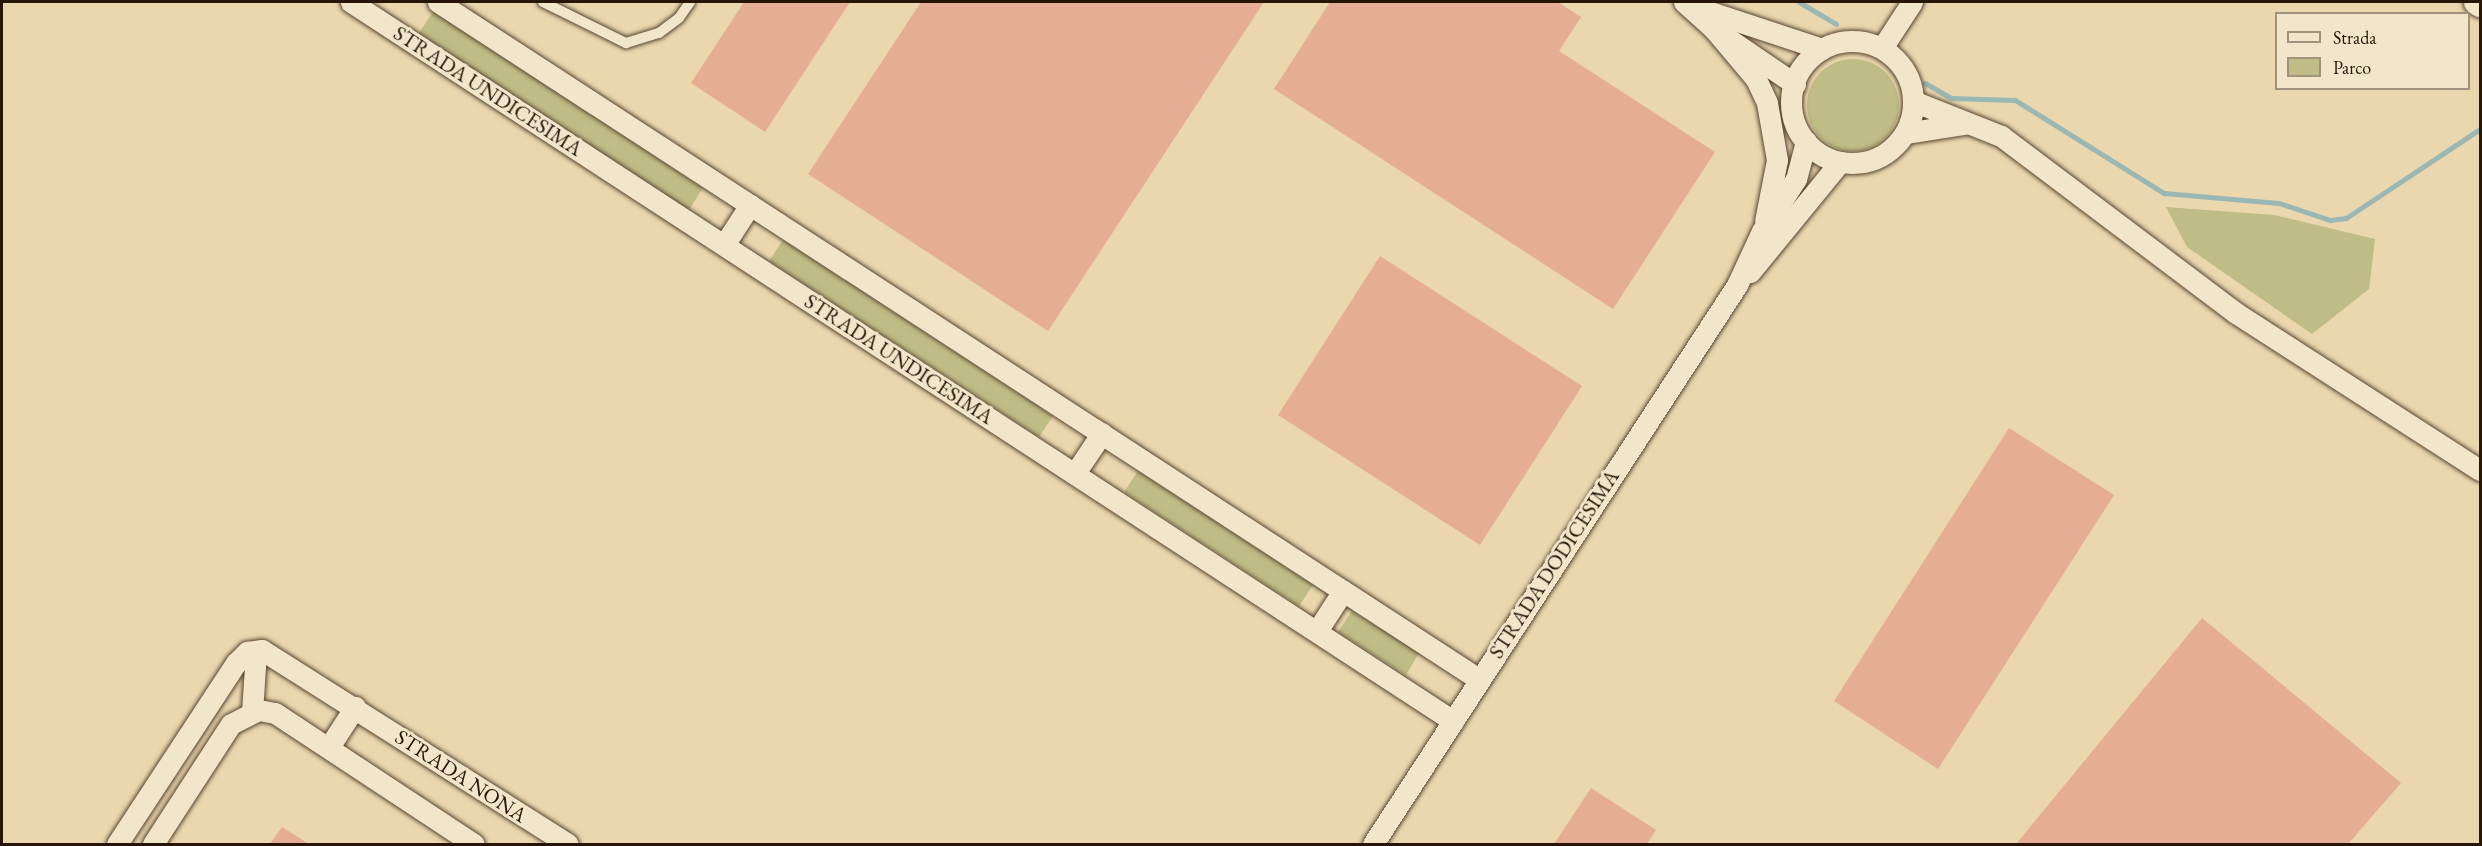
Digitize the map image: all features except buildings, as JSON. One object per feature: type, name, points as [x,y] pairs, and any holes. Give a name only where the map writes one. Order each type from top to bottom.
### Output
[{"type":"street","name":"STRADA UNDICESIMA","points":[[351,2],[378,9],[724,244],[1453,721]]},
{"type":"street","points":[[438,2],[1480,680]]},
{"type":"street","points":[[1882,48],[1912,2]]},
{"type":"street","points":[[2476,2],[2481,4]]},
{"type":"street","points":[[1688,4],[1821,49]]},
{"type":"street","points":[[1688,4],[1714,29],[1756,79],[1770,113],[1777,160],[1762,231]]},
{"type":"street","points":[[1714,29],[1795,84]]},
{"type":"street","points":[[1905,133],[1913,101],[1905,70],[1882,48],[1841,42],[1821,49],[1795,84],[1792,110],[1806,141],[1840,162],[1877,158],[1905,133],[1965,124]]},
{"type":"street","points":[[1913,101],[2016,147],[2236,313],[2481,470]]},
{"type":"street","points":[[1737,285],[1762,231],[1796,179],[1806,141]]},
{"type":"street","points":[[1737,285],[1780,240],[1840,162]]},
{"type":"street","points":[[724,244],[750,205]]},
{"type":"street","name":"STRADA DODICESIMA","points":[[1372,844],[1737,285]]},
{"type":"street","points":[[1075,473],[1102,433]]},
{"type":"street","points":[[1317,631],[1343,591]]},
{"type":"street","points":[[252,712],[256,651]]},
{"type":"street","points":[[117,844],[236,663],[256,651]]},
{"type":"street","name":"STRADA NONA","points":[[256,651],[277,655],[568,844]]},
{"type":"street","points":[[328,747],[355,707]]},
{"type":"street","points":[[153,844],[231,724],[252,712],[275,713],[474,844]]},
{"type":"lane","points":[[543,2],[626,43],[659,33],[690,2]]},
{"type":"green space","points":[[433,12],[703,188],[689,210],[419,33]]},
{"type":"green space","points":[[1853,59],[1871,63],[1885,73],[1895,87],[1899,105],[1895,123],[1885,137],[1871,147],[1853,151],[1835,147],[1821,137],[1811,123],[1807,105],[1811,87],[1821,73],[1835,63]]},
{"type":"green space","points":[[2166,207],[2274,215],[2375,239],[2369,289],[2312,334],[2187,247]]},
{"type":"green space","points":[[783,240],[1053,416],[1039,437],[769,261]]},
{"type":"green space","points":[[1138,471],[1313,585],[1299,606],[1124,492]]},
{"type":"green space","points":[[1352,611],[1419,653],[1406,675],[1338,632]]},
{"type":"waterway","points":[[1799,2],[1836,24]]},
{"type":"waterway","points":[[1925,83],[1951,98],[2015,100],[2164,193],[2279,203],[2330,220],[2346,218],[2480,129]]}]
